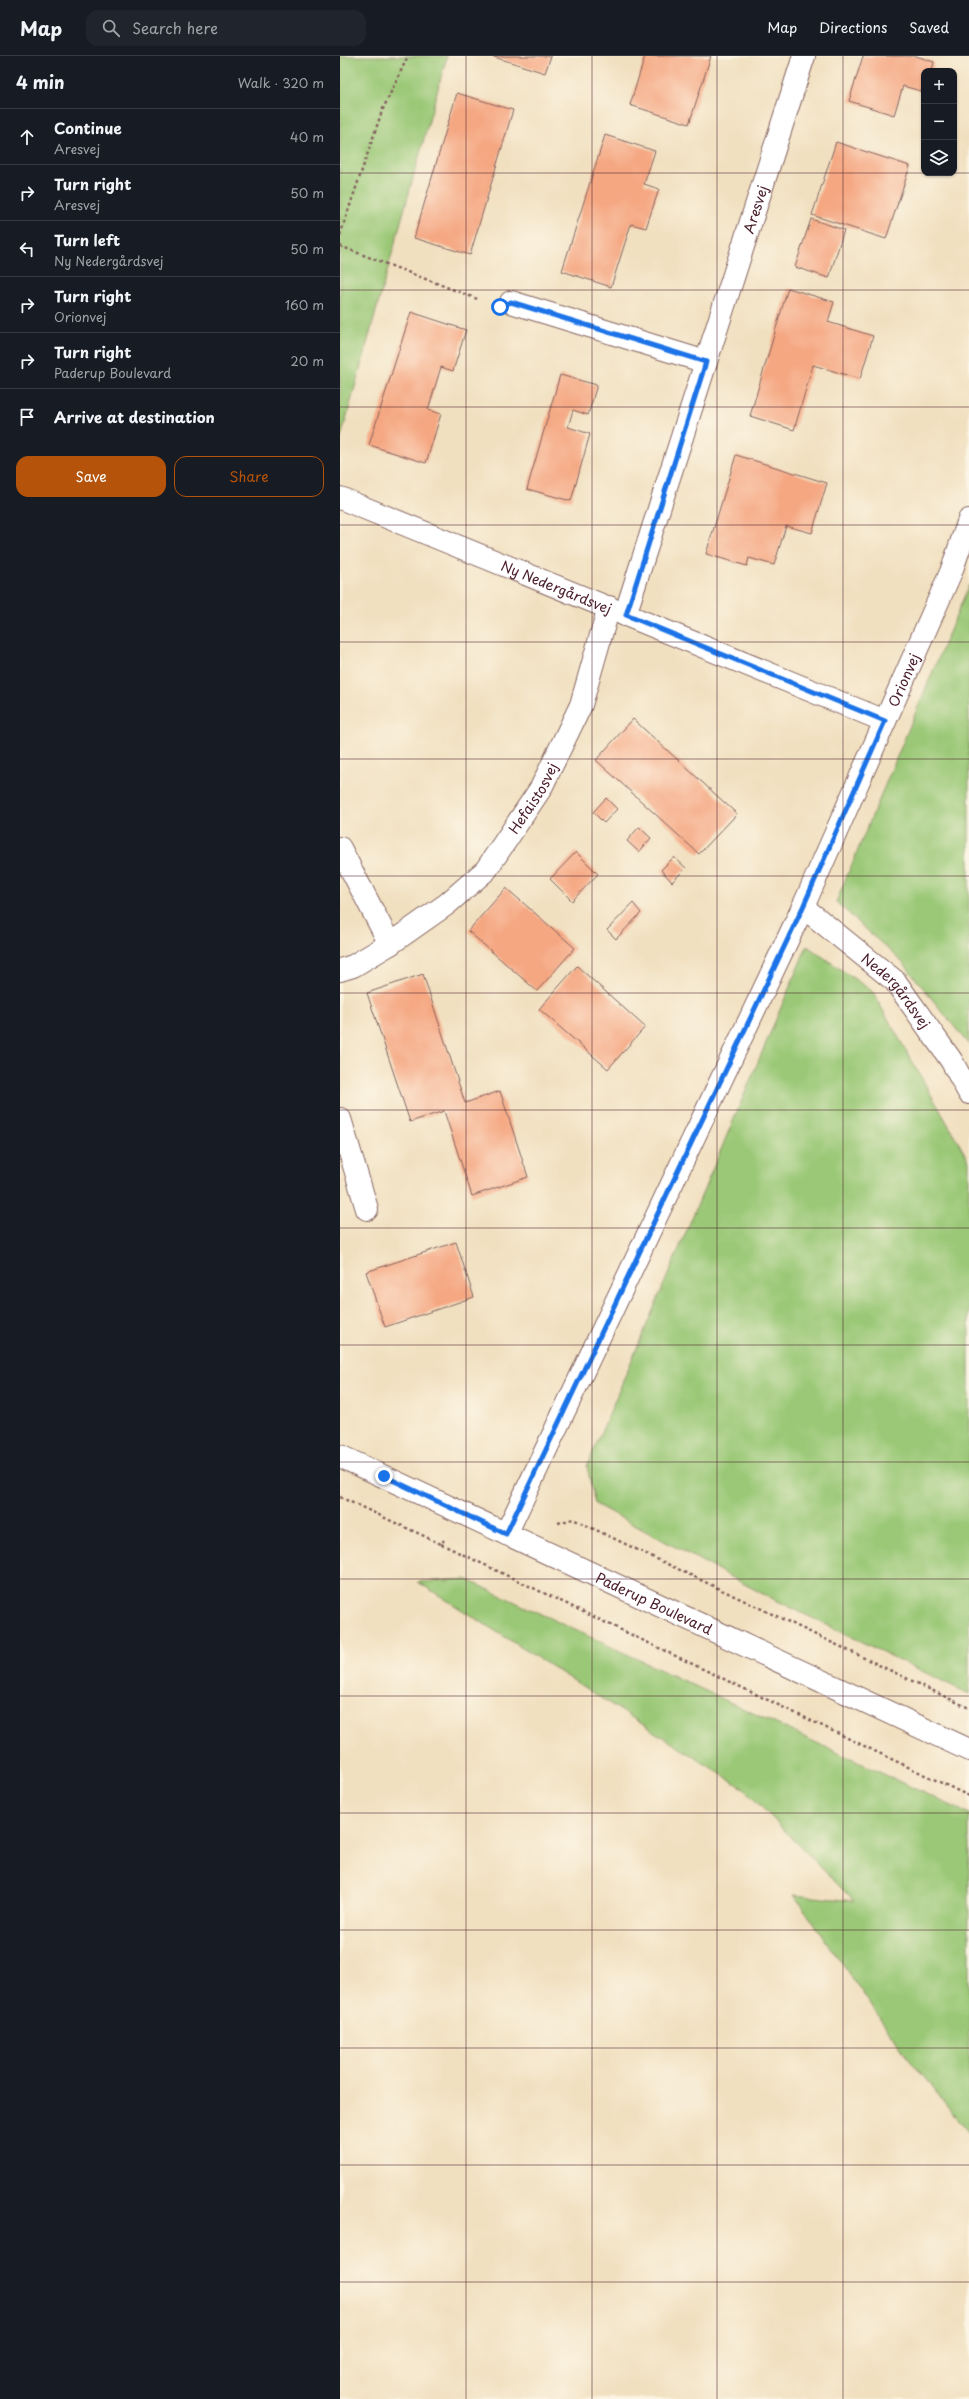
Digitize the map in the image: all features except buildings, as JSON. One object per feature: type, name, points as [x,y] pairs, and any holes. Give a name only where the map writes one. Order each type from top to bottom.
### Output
[{"type":"street","name":"Aresvej","points":[[618,611],[706,362],[804,56]]},
{"type":"street","points":[[511,302],[706,362]]},
{"type":"street","name":"Ny Nedergårdsvej","points":[[340,498],[885,721]]},
{"type":"street","name":"Orionvej","points":[[506,1534],[803,907],[951,572],[969,520]]},
{"type":"street","name":"Hefaistosvej","points":[[340,970],[353,966],[390,944],[447,904],[486,870],[541,788],[581,705],[618,611]]},
{"type":"street","points":[[340,848],[390,944]]},
{"type":"street","name":"Nedergårdsvej","points":[[803,907],[894,981],[951,1060],[969,1093]]},
{"type":"street","points":[[340,1119],[367,1209]]},
{"type":"street","name":"Paderup Boulevard","points":[[340,1456],[969,1750]]},
{"type":"path","points":[[340,235],[382,111],[408,56]]},
{"type":"path","points":[[340,246],[500,307],[511,302]]},
{"type":"path","points":[[506,1534],[572,1519],[969,1708]]},
{"type":"path","points":[[441,1544],[969,1796]]},
{"type":"green space","points":[[340,56],[447,56],[340,441]]},
{"type":"green space","points":[[969,585],[969,1045],[903,963],[836,902]]},
{"type":"green space","points":[[807,946],[872,991],[969,1161],[969,1694],[763,1594],[595,1504],[587,1466]]},
{"type":"green space","points":[[466,1579],[969,1814],[969,2133],[903,2051],[794,1895],[854,1901],[743,1788],[418,1582]]},
{"type":"route","points":[[384,1476],[506,1534],[803,907],[885,721],[626,615],[706,362],[511,302],[500,307]]}]
